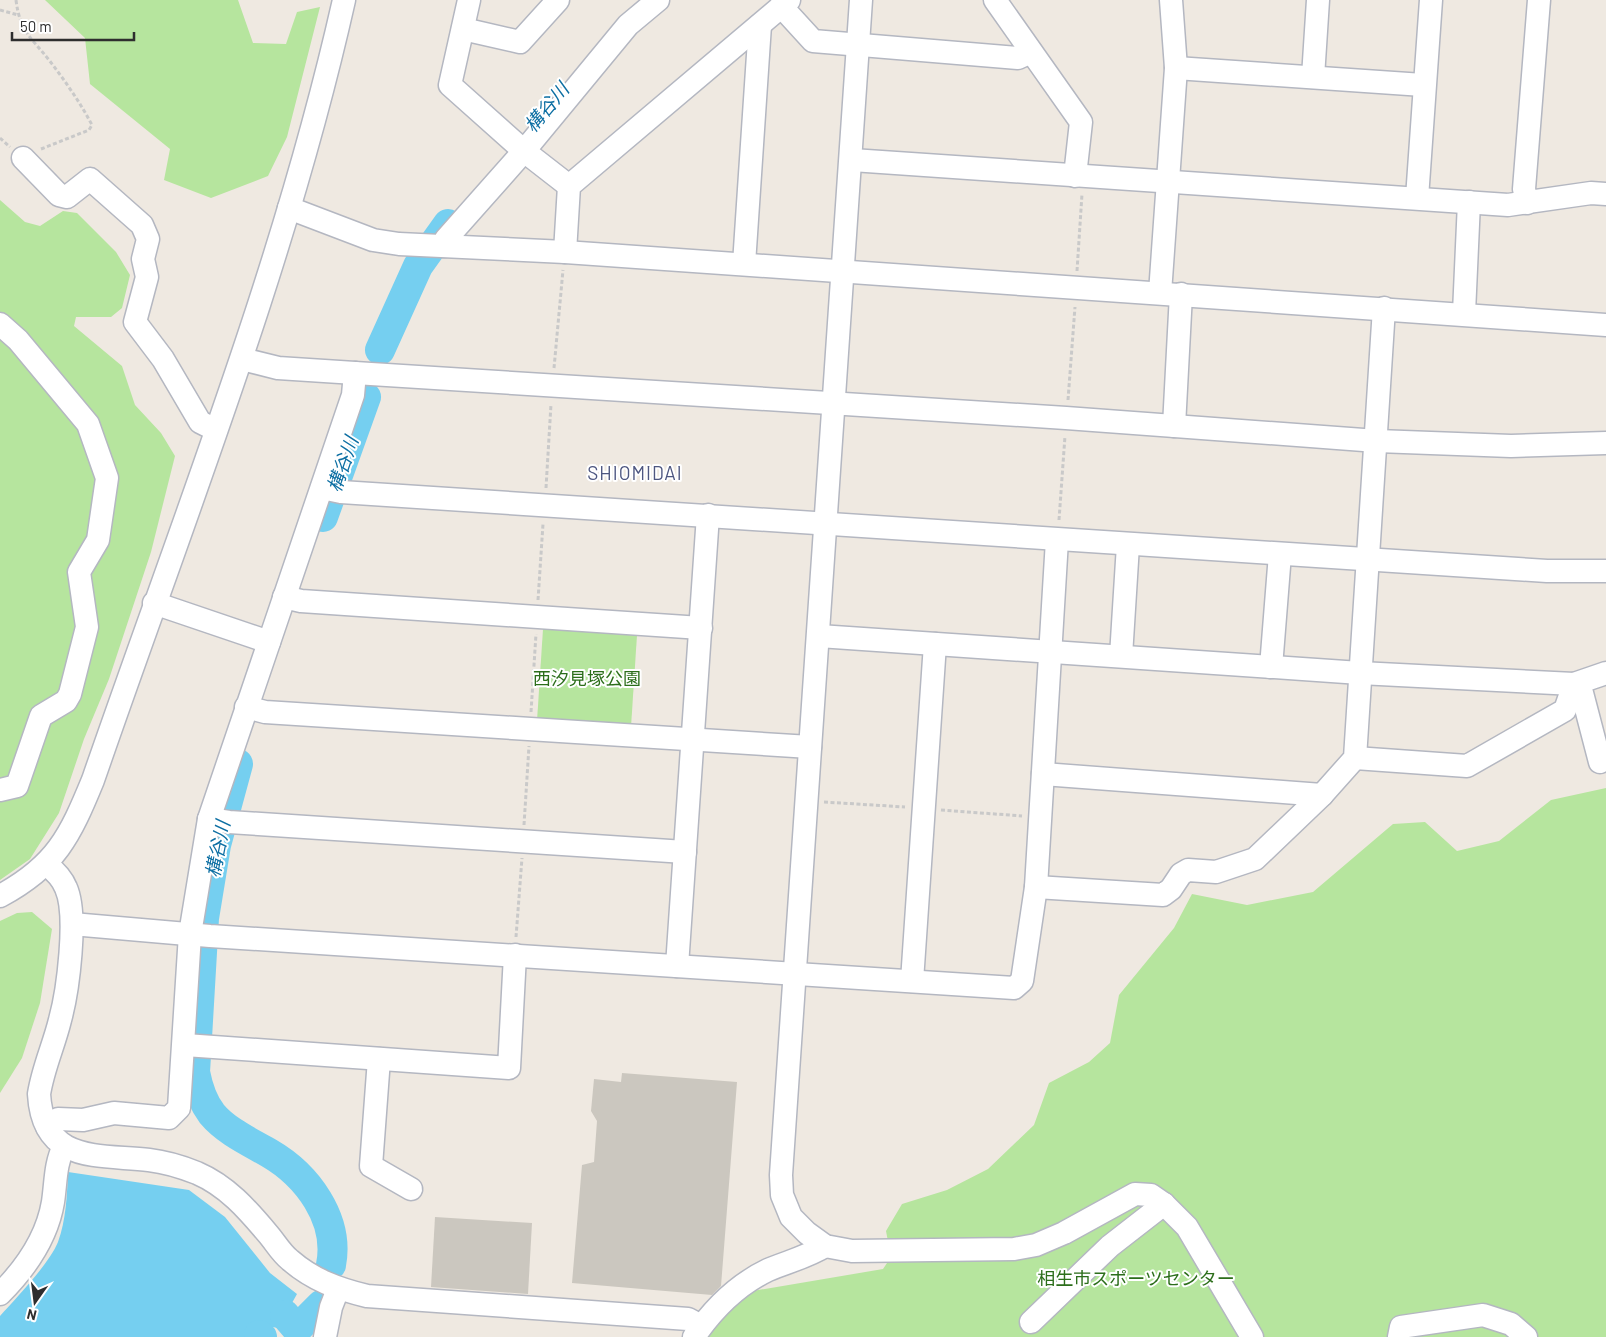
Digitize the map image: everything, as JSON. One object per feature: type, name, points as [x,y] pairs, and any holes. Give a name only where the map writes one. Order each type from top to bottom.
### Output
[{"type":"street","points":[[0,896],[25,882],[47,865],[76,821],[93,780],[154,603],[242,359],[289,208],[329,67],[344,0]]},
{"type":"street","points":[[469,0],[450,85],[518,146],[569,186]]},
{"type":"street","points":[[463,29],[520,42],[558,0]]},
{"type":"street","points":[[434,246],[446,239],[518,146],[628,25],[658,0]]},
{"type":"street","points":[[861,0],[852,160],[841,271],[819,636],[781,1175],[782,1195],[791,1217],[807,1233],[825,1246],[852,1252],[1014,1249],[1036,1245],[1064,1234],[1135,1194],[1151,1195],[1164,1204],[1188,1227],[1252,1337]]},
{"type":"street","points":[[994,0],[1082,122],[1079,176]]},
{"type":"street","points":[[1171,0],[1176,68],[1168,181],[1174,426]]},
{"type":"street","points":[[1313,76],[1318,0]]},
{"type":"street","points":[[1417,198],[1423,85],[1431,0]]},
{"type":"street","points":[[1527,203],[1524,189],[1539,0]]},
{"type":"street","points":[[565,252],[569,186],[785,3],[813,41],[1018,58],[1031,52]]},
{"type":"street","points":[[744,264],[760,25]]},
{"type":"street","points":[[1176,68],[1423,85]]},
{"type":"street","points":[[23,158],[59,195],[67,197],[90,179],[142,225],[148,239],[143,259],[147,277],[135,322],[163,359],[200,422],[216,430]]},
{"type":"street","points":[[852,160],[1469,202],[1527,203],[1590,193],[1606,194]]},
{"type":"street","points":[[1464,313],[1469,202]]},
{"type":"street","points":[[289,208],[373,240],[434,246],[565,252],[744,264],[1464,313],[1606,325]]},
{"type":"street","points":[[1036,887],[1163,894],[1171,889],[1181,874],[1188,870],[1216,872],[1255,859],[1322,795],[1355,758],[1367,559],[1377,441],[1384,308]]},
{"type":"street","points":[[0,324],[18,340],[88,424],[107,478],[98,540],[79,572],[87,627],[70,694],[66,701],[41,716],[17,786],[0,790]]},
{"type":"street","points":[[242,359],[278,368],[1066,418],[1377,441],[1511,446],[1606,443]]},
{"type":"street","points":[[48,1126],[58,1119],[84,1120],[114,1114],[168,1118],[179,1108],[193,1046],[199,935],[218,820],[254,709],[269,642],[291,599],[330,490],[353,395],[355,373]]},
{"type":"street","points":[[330,490],[1546,572],[1606,571]]},
{"type":"street","points":[[677,966],[708,515]]},
{"type":"street","points":[[72,924],[199,935],[1014,988],[1022,981],[1036,887],[1057,540]]},
{"type":"street","points":[[1121,656],[1128,545]]},
{"type":"street","points":[[1271,667],[1280,554]]},
{"type":"street","points":[[291,599],[700,628]]},
{"type":"street","points":[[154,603],[269,642]]},
{"type":"street","points":[[819,636],[1360,673],[1574,684],[1606,673]]},
{"type":"street","points":[[912,981],[935,644]]},
{"type":"street","points":[[1355,758],[1467,766],[1565,710],[1574,684]]},
{"type":"street","points":[[1574,684],[1582,693],[1600,762]]},
{"type":"street","points":[[254,709],[810,747]]},
{"type":"street","points":[[1043,774],[1322,795]]},
{"type":"street","points":[[218,820],[685,852]]},
{"type":"street","points":[[47,865],[57,873],[66,887],[71,903],[72,924],[61,1019],[39,1094],[40,1106],[54,1137],[64,1146],[82,1154],[150,1160],[183,1167],[214,1181],[241,1202],[288,1259],[309,1275],[338,1289],[367,1296],[688,1319],[698,1332],[723,1301],[744,1284],[768,1271],[811,1254],[825,1246]]},
{"type":"street","points":[[193,1046],[509,1068],[515,955]]},
{"type":"street","points":[[379,1059],[371,1166],[411,1189]]},
{"type":"street","points":[[0,1294],[37,1249],[51,1211],[57,1160],[64,1146]]},
{"type":"street","points":[[1031,1322],[1110,1246],[1164,1204]]},
{"type":"street","points":[[325,1337],[331,1307],[338,1289]]},
{"type":"street","points":[[1400,1337],[1401,1327],[1483,1315],[1511,1324],[1526,1337]]},
{"type":"path","points":[[0,138],[23,158],[89,130],[92,125],[80,101],[48,58],[30,39],[18,15],[16,0]]},
{"type":"path","points":[[0,10],[18,15]]},
{"type":"path","points":[[1057,540],[1076,287],[1079,176]]},
{"type":"green space","points":[[45,0],[238,0],[253,43],[286,44],[297,12],[320,7],[287,137],[268,176],[211,198],[164,180],[170,149],[90,84],[85,38]]},
{"type":"green space","points":[[0,200],[25,222],[40,226],[63,211],[77,213],[116,252],[130,275],[122,308],[111,317],[76,317],[74,326],[122,366],[135,405],[161,433],[175,456],[151,552],[109,679],[84,739],[59,813],[30,859],[0,880]]},
{"type":"green space","name":"西汐見塚公園","points":[[543,629],[637,635],[631,727],[537,721]]},
{"type":"green space","name":"相生市スポーツセンター","points":[[1606,788],[1606,1337],[705,1337],[741,1293],[883,1269],[891,1257],[886,1231],[902,1204],[947,1190],[988,1169],[1034,1125],[1049,1083],[1089,1062],[1110,1043],[1119,995],[1174,928],[1192,894],[1247,905],[1313,892],[1393,824],[1425,822],[1457,851],[1499,841],[1551,800]]},
{"type":"green space","points":[[32,912],[52,929],[40,1003],[22,1058],[0,1093],[0,921],[17,913]]},
{"type":"water","points":[[68,1172],[189,1190],[225,1217],[270,1273],[297,1294],[278,1328],[267,1326],[258,1337],[0,1337],[0,1316],[48,1260],[58,1242],[67,1199]]},
{"type":"building","points":[[622,1073],[737,1082],[721,1286],[712,1295],[572,1283],[582,1165],[594,1162],[597,1121],[591,1111],[594,1079],[621,1082]]},
{"type":"building","points":[[435,1217],[532,1223],[528,1294],[431,1287]]},
{"type":"waterway","name":"構谷川","points":[[380,350],[418,266],[448,224]]},
{"type":"waterway","name":"構谷川","points":[[323,517],[366,397]]},
{"type":"waterway","name":"構谷川","points":[[238,764],[216,845],[204,918],[195,1072],[203,1099],[212,1114],[224,1126],[283,1162],[308,1186],[318,1200],[330,1231],[331,1265]]},
{"type":"waterway","name":"構谷川","points":[[285,1315],[297,1329],[321,1305]]},
{"type":"district","name":"SHIOMIDAI","points":[[635,472]]}]
